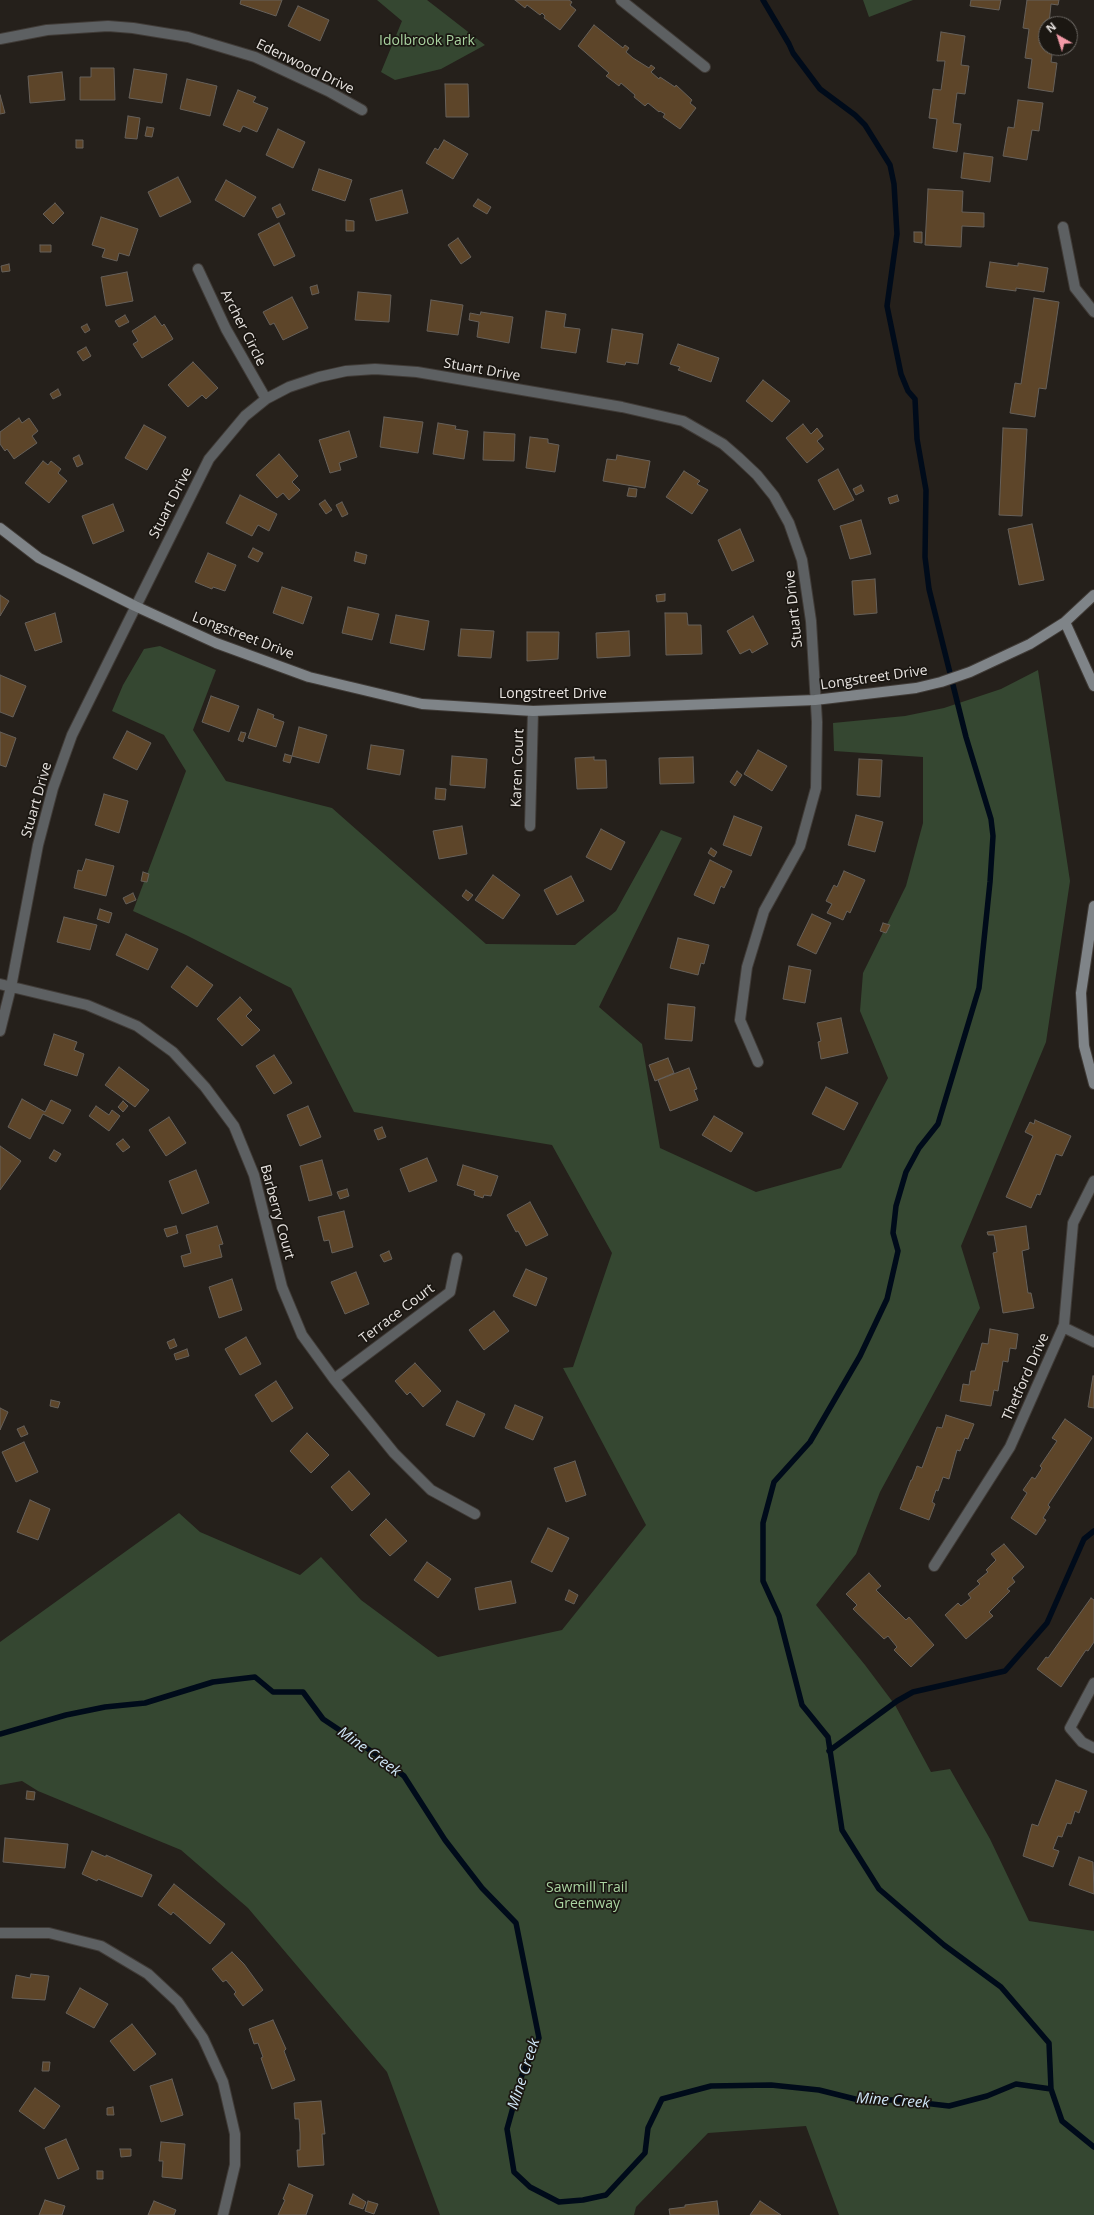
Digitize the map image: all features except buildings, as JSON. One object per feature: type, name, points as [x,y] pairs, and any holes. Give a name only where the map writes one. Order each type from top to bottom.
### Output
[{"type":"street","points":[[621,0],[705,67]]},
{"type":"street","name":"Edenwood Drive","points":[[0,39],[47,30],[108,26],[133,28],[181,36],[256,57],[328,91],[362,110]]},
{"type":"street","points":[[1063,227],[1075,288],[1094,312]]},
{"type":"street","name":"Archer Circle","points":[[198,269],[226,329],[266,399]]},
{"type":"street","name":"Stuart Drive","points":[[0,1031],[11,987],[38,845],[53,788],[72,735],[209,459],[245,416],[266,399],[288,387],[319,377],[346,371],[375,369],[417,372],[660,415],[683,421],[704,432],[738,457],[757,475],[774,496],[789,522],[802,560],[808,586],[817,722],[816,788],[800,846],[764,911],[747,967],[740,1020],[758,1062]]},
{"type":"street","name":"Longstreet Drive","points":[[0,528],[39,558],[136,606],[216,643],[309,677],[422,704],[534,711],[815,700],[889,693],[942,682],[997,661],[1065,622],[1094,595]]},
{"type":"street","points":[[1065,622],[1094,686]]},
{"type":"street","name":"Karen Court","points":[[530,826],[534,711]]},
{"type":"street","points":[[1094,906],[1081,993],[1084,1046],[1094,1084]]},
{"type":"street","name":"Barberry Court","points":[[0,984],[87,1005],[137,1026],[173,1052],[205,1087],[234,1126],[254,1175],[282,1287],[302,1335],[334,1379],[394,1453],[431,1490],[475,1514]]},
{"type":"street","name":"Thetford Drive","points":[[934,1566],[1010,1447],[1063,1327],[1073,1223],[1094,1181]]},
{"type":"street","name":"Terrace Court","points":[[334,1379],[450,1292],[457,1258]]},
{"type":"street","points":[[1063,1327],[1094,1342]]},
{"type":"street","points":[[1094,1683],[1070,1728],[1082,1742],[1094,1748]]},
{"type":"street","points":[[0,1933],[49,1933],[101,1946],[148,1974],[178,2002],[203,2038],[223,2082],[235,2134],[235,2165],[223,2215]]},
{"type":"green space","name":"Idolbrook Park","points":[[377,0],[427,0],[485,45],[441,69],[395,80],[381,72],[402,21]]},
{"type":"green space","points":[[863,0],[913,0],[869,17]]},
{"type":"green space","name":"Sawmill Trail Greenway","points":[[160,646],[216,670],[193,730],[226,781],[332,808],[486,944],[575,945],[616,911],[661,830],[682,838],[599,1007],[642,1044],[660,1148],[756,1192],[841,1168],[888,1078],[860,1011],[863,973],[906,886],[923,823],[923,757],[834,751],[833,723],[905,716],[944,708],[1001,689],[1038,670],[1070,881],[1046,1042],[961,1246],[980,1308],[880,1492],[856,1554],[816,1605],[865,1665],[895,1705],[931,1772],[950,1769],[990,1839],[1029,1921],[1094,1931],[1094,2215],[839,2215],[806,2126],[708,2133],[636,2207],[634,2215],[440,2215],[387,2072],[248,1908],[181,1850],[38,1791],[22,1781],[0,1785],[0,1642],[179,1513],[200,1532],[300,1575],[321,1557],[361,1600],[438,1657],[562,1630],[646,1525],[563,1368],[573,1367],[612,1253],[552,1145],[354,1112],[291,988],[186,935],[133,911],[186,771],[164,735],[112,711],[123,685],[144,649]]},
{"type":"waterway","points":[[763,0],[793,53],[820,89],[855,115],[865,125],[890,165],[894,184],[897,234],[887,306],[901,374],[908,391],[915,399],[917,439],[926,490],[925,557],[929,589],[966,737],[991,819],[993,836],[990,882],[979,988],[938,1124],[919,1148],[906,1172],[896,1206],[893,1233],[898,1251],[887,1299],[860,1356],[810,1442],[774,1482],[763,1523],[763,1581],[779,1616],[802,1705],[828,1737],[842,1830],[879,1889],[944,1945],[1001,1987],[1049,2043],[1051,2089]]},
{"type":"waterway","points":[[829,1751],[897,1701],[913,1692],[1005,1671],[1047,1623],[1084,1539],[1094,1531]]},
{"type":"waterway","name":"Mine Creek","points":[[0,1734],[66,1715],[105,1707],[145,1703],[213,1682],[255,1677],[273,1692],[303,1692],[323,1719],[377,1755],[404,1776],[445,1840],[482,1888],[516,1923],[539,2038],[522,2075],[507,2129],[514,2172],[530,2187],[559,2202],[583,2200],[606,2195],[645,2153],[648,2128],[662,2099],[711,2086],[771,2085],[819,2090],[859,2100],[898,2100],[949,2106],[987,2096],[1016,2084],[1051,2089],[1062,2121],[1094,2147]]}]
